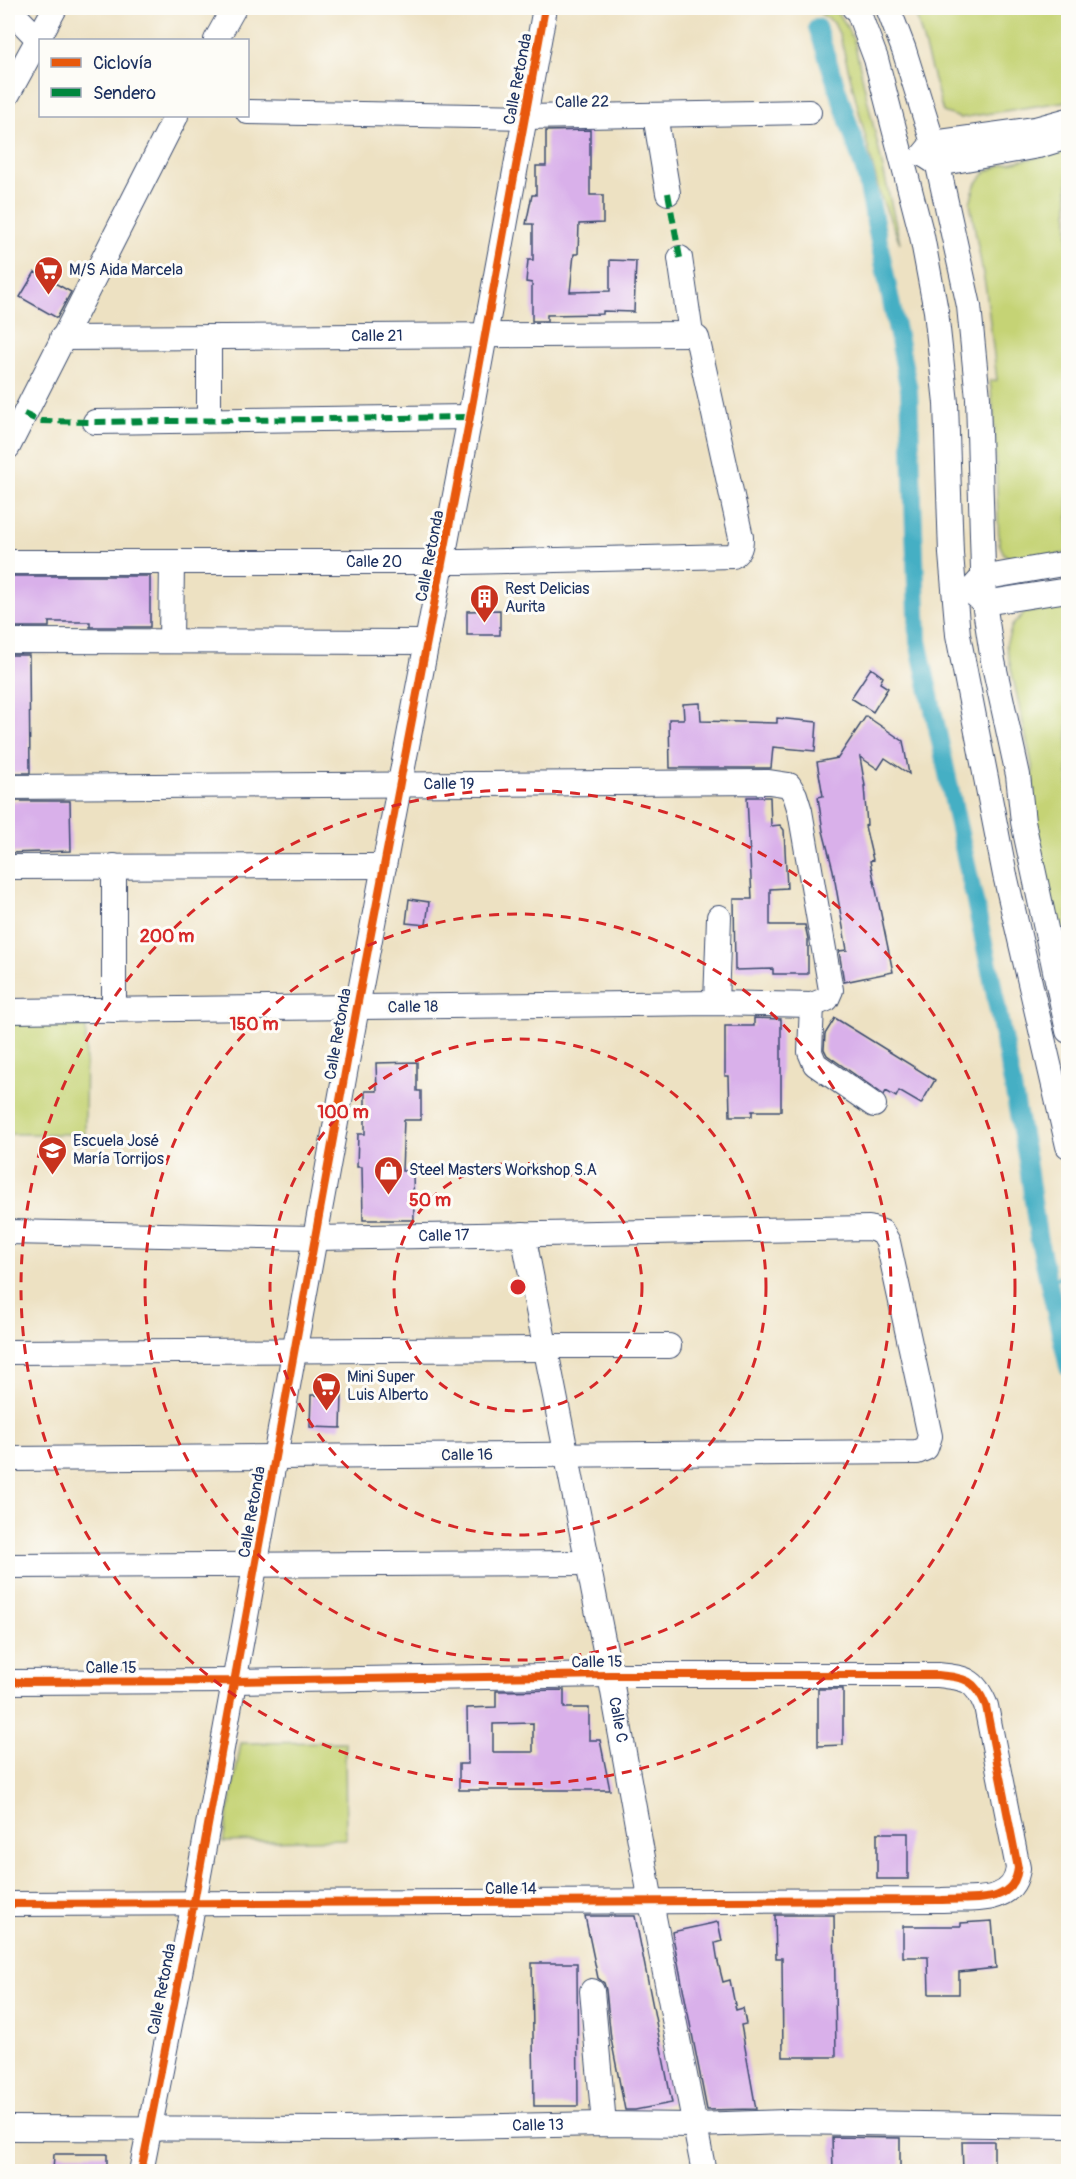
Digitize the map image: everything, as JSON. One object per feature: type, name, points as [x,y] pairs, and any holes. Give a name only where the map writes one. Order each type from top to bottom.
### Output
[{"type":"street","points":[[8,8],[39,40],[8,94]]},
{"type":"street","points":[[40,39],[55,8]]},
{"type":"street","points":[[217,39],[234,8]]},
{"type":"street","name":"Calle Retonda","points":[[141,2172],[194,1902],[357,1007],[470,417],[545,8]]},
{"type":"street","points":[[854,8],[858,11],[876,59],[922,236],[936,311],[946,403],[951,554],[958,635],[1005,875],[1068,1146]]},
{"type":"street","points":[[888,8],[904,50],[969,306],[978,398],[979,590],[1018,775],[1023,822],[1068,1031]]},
{"type":"street","points":[[890,111],[904,135],[931,154],[1038,146],[1068,137]]},
{"type":"street","name":"Calle 22","points":[[249,112],[525,117],[809,112]]},
{"type":"street","points":[[655,115],[668,193]]},
{"type":"street","points":[[8,447],[175,117]]},
{"type":"street","points":[[913,203],[916,170],[931,154],[1068,120]]},
{"type":"street","points":[[680,258],[691,334]]},
{"type":"street","name":"Calle 21","points":[[62,338],[691,334]]},
{"type":"street","name":"Calle 20","points":[[8,562],[442,562],[726,557],[738,552],[741,546],[739,526],[697,338],[691,334]]},
{"type":"street","points":[[209,337],[209,420]]},
{"type":"street","points":[[95,422],[470,417]]},
{"type":"street","points":[[951,554],[958,573],[979,590],[1068,590]]},
{"type":"street","points":[[171,641],[172,562]]},
{"type":"street","points":[[958,635],[960,612],[979,590],[1068,563]]},
{"type":"street","points":[[8,641],[427,642]]},
{"type":"street","name":"Calle 19","points":[[8,787],[769,782],[789,785],[800,811],[831,990],[827,999],[815,1004]]},
{"type":"street","points":[[114,866],[114,1010]]},
{"type":"street","points":[[8,867],[384,866]]},
{"type":"street","points":[[716,1003],[719,917]]},
{"type":"street","name":"Calle 18","points":[[8,1011],[716,1003],[815,1004]]},
{"type":"street","points":[[815,1004],[810,1052],[815,1064],[874,1105]]},
{"type":"street","name":"Calle 17","points":[[8,1232],[316,1238],[868,1228],[882,1232],[888,1242],[930,1436],[926,1448]]},
{"type":"street","name":"Calle C","points":[[523,1234],[610,1675],[651,1902],[704,2172]]},
{"type":"street","points":[[8,1352],[669,1346]]},
{"type":"street","name":"Calle 16","points":[[8,1459],[917,1452],[926,1448]]},
{"type":"street","points":[[8,1566],[588,1563]]},
{"type":"street","name":"Calle 15","points":[[8,1682],[610,1675],[938,1675],[962,1678],[972,1683],[980,1691],[986,1706],[1018,1868],[1017,1879],[1012,1887]]},
{"type":"street","name":"Calle 14","points":[[8,1904],[942,1900],[991,1897],[1003,1894],[1012,1887]]},
{"type":"street","points":[[591,1991],[604,2124]]},
{"type":"street","name":"Calle 13","points":[[8,2128],[345,2129],[788,2122],[1068,2126]]},
{"type":"green space","points":[[813,8],[832,8],[843,20],[854,41],[900,243],[880,195],[840,36],[834,23]]},
{"type":"green space","points":[[914,8],[1068,8],[1068,101],[960,118],[943,112]]},
{"type":"green space","points":[[1068,151],[1068,553],[1016,561],[1004,554],[999,543],[994,417],[990,381],[997,380],[986,290],[970,203],[975,185],[987,171],[1004,164]]},
{"type":"green space","points":[[1068,606],[1068,983],[1034,824],[1033,770],[1006,645],[1012,626],[1024,613]]},
{"type":"green space","points":[[86,1017],[85,1134],[8,1134],[8,1018]]},
{"type":"green space","points":[[345,1742],[346,1839],[223,1842],[241,1743]]},
{"type":"building","points":[[590,130],[590,195],[603,195],[603,223],[579,224],[578,254],[574,254],[570,292],[610,291],[610,260],[636,261],[634,312],[603,311],[603,314],[547,315],[547,321],[532,321],[532,283],[526,282],[528,260],[533,260],[533,224],[526,224],[532,195],[536,195],[536,166],[546,166],[546,131]]},
{"type":"building","name":"M/S Aida Marcela","points":[[35,272],[71,292],[57,318],[20,297]]},
{"type":"building","points":[[8,576],[150,576],[150,627],[90,627],[90,622],[49,622],[49,627],[8,627]]},
{"type":"building","name":"Rest Delicias Aurita","points":[[500,610],[500,635],[467,635],[467,611]]},
{"type":"building","points":[[8,655],[29,655],[30,773],[8,773]]},
{"type":"building","points":[[871,668],[883,677],[880,683],[888,688],[873,712],[851,698]]},
{"type":"building","points":[[700,703],[701,721],[777,723],[777,718],[817,722],[815,751],[773,747],[771,768],[670,768],[669,719],[684,719],[683,704]]},
{"type":"building","points":[[866,716],[903,741],[909,774],[885,758],[878,769],[860,757],[865,786],[867,825],[865,826],[873,860],[870,861],[893,972],[844,982],[839,951],[847,950],[833,870],[823,831],[818,797],[823,796],[817,762],[838,758]]},
{"type":"building","points":[[747,797],[770,797],[771,826],[780,825],[784,830],[787,888],[770,889],[770,925],[805,925],[808,939],[808,974],[773,974],[773,969],[735,970],[734,899],[752,899]]},
{"type":"building","points":[[8,801],[70,801],[71,851],[8,853]]},
{"type":"building","points":[[409,899],[429,902],[426,925],[406,923]]},
{"type":"building","points":[[754,1018],[781,1019],[781,1111],[752,1111],[752,1116],[730,1116],[729,1076],[725,1076],[725,1026],[754,1026]]},
{"type":"building","points":[[835,1018],[935,1080],[921,1104],[899,1091],[896,1097],[886,1091],[884,1095],[827,1055],[824,1049],[825,1034]]},
{"type":"building","points":[[417,1062],[417,1091],[421,1091],[421,1120],[404,1120],[402,1171],[413,1171],[414,1220],[363,1220],[362,1167],[357,1167],[358,1134],[365,1134],[365,1091],[377,1091],[376,1063]]},
{"type":"building","name":"Mini Super Luis Alberto","points":[[311,1395],[342,1395],[341,1428],[310,1427]]},
{"type":"building","points":[[818,1689],[843,1689],[843,1745],[818,1746]]},
{"type":"building","points":[[564,1690],[564,1708],[589,1708],[589,1740],[600,1740],[610,1790],[459,1790],[459,1764],[468,1764],[467,1708],[496,1707],[496,1691]],"holes":[[[533,1723],[533,1752],[493,1752],[493,1724]]]},
{"type":"building","points":[[877,1833],[908,1833],[908,1879],[877,1879]]},
{"type":"building","points":[[775,1915],[834,1915],[836,2057],[783,2057],[782,1958],[776,1958]]},
{"type":"building","points":[[585,1916],[635,1916],[672,2103],[625,2110],[611,2039],[606,1990],[604,1983],[598,1978]]},
{"type":"building","points":[[992,1921],[996,1968],[959,1972],[959,1994],[929,1994],[928,1957],[903,1957],[903,1926],[961,1926],[961,1923]]},
{"type":"building","points":[[718,1922],[722,1941],[715,1943],[718,1962],[723,1982],[730,1980],[736,2010],[743,2008],[746,2024],[741,2025],[756,2109],[707,2110],[672,1932]]},
{"type":"building","points":[[532,1963],[577,1963],[578,2106],[534,2106]]},
{"type":"building","points":[[832,2137],[900,2138],[900,2172],[833,2172]]},
{"type":"building","points":[[962,2141],[994,2141],[994,2172],[963,2172]]},
{"type":"building","points":[[54,2154],[107,2154],[107,2172],[53,2172]]},
{"type":"waterway","points":[[817,27],[865,173],[909,390],[918,641],[991,975],[1027,1160],[1038,1236],[1068,1367]]},
{"type":"waterway","points":[[1048,1283],[1068,1273]]},
{"type":"marked path","points":[[668,193],[680,258]]},
{"type":"marked path","points":[[24,414],[39,421],[95,422],[470,417]]},
{"type":"cycle path","points":[[141,2172],[194,1902],[357,1007],[470,417],[545,8]]},
{"type":"cycle path","points":[[8,1682],[610,1675],[938,1675],[956,1677],[973,1685],[986,1706],[1018,1868],[1015,1880],[1009,1889],[989,1897],[966,1900],[8,1904]]},
{"type":"place","name":"M/S Aida Marcela","points":[[48,296]]},
{"type":"place","name":"Rest Delicias Aurita","points":[[484,624]]},
{"type":"place","name":"Escuela José María Torrijos","points":[[52,1176]]},
{"type":"place","name":"Steel Masters Workshop S.A","points":[[388,1196]]},
{"type":"place","name":"Mini Super Luis Alberto","points":[[326,1412]]}]
